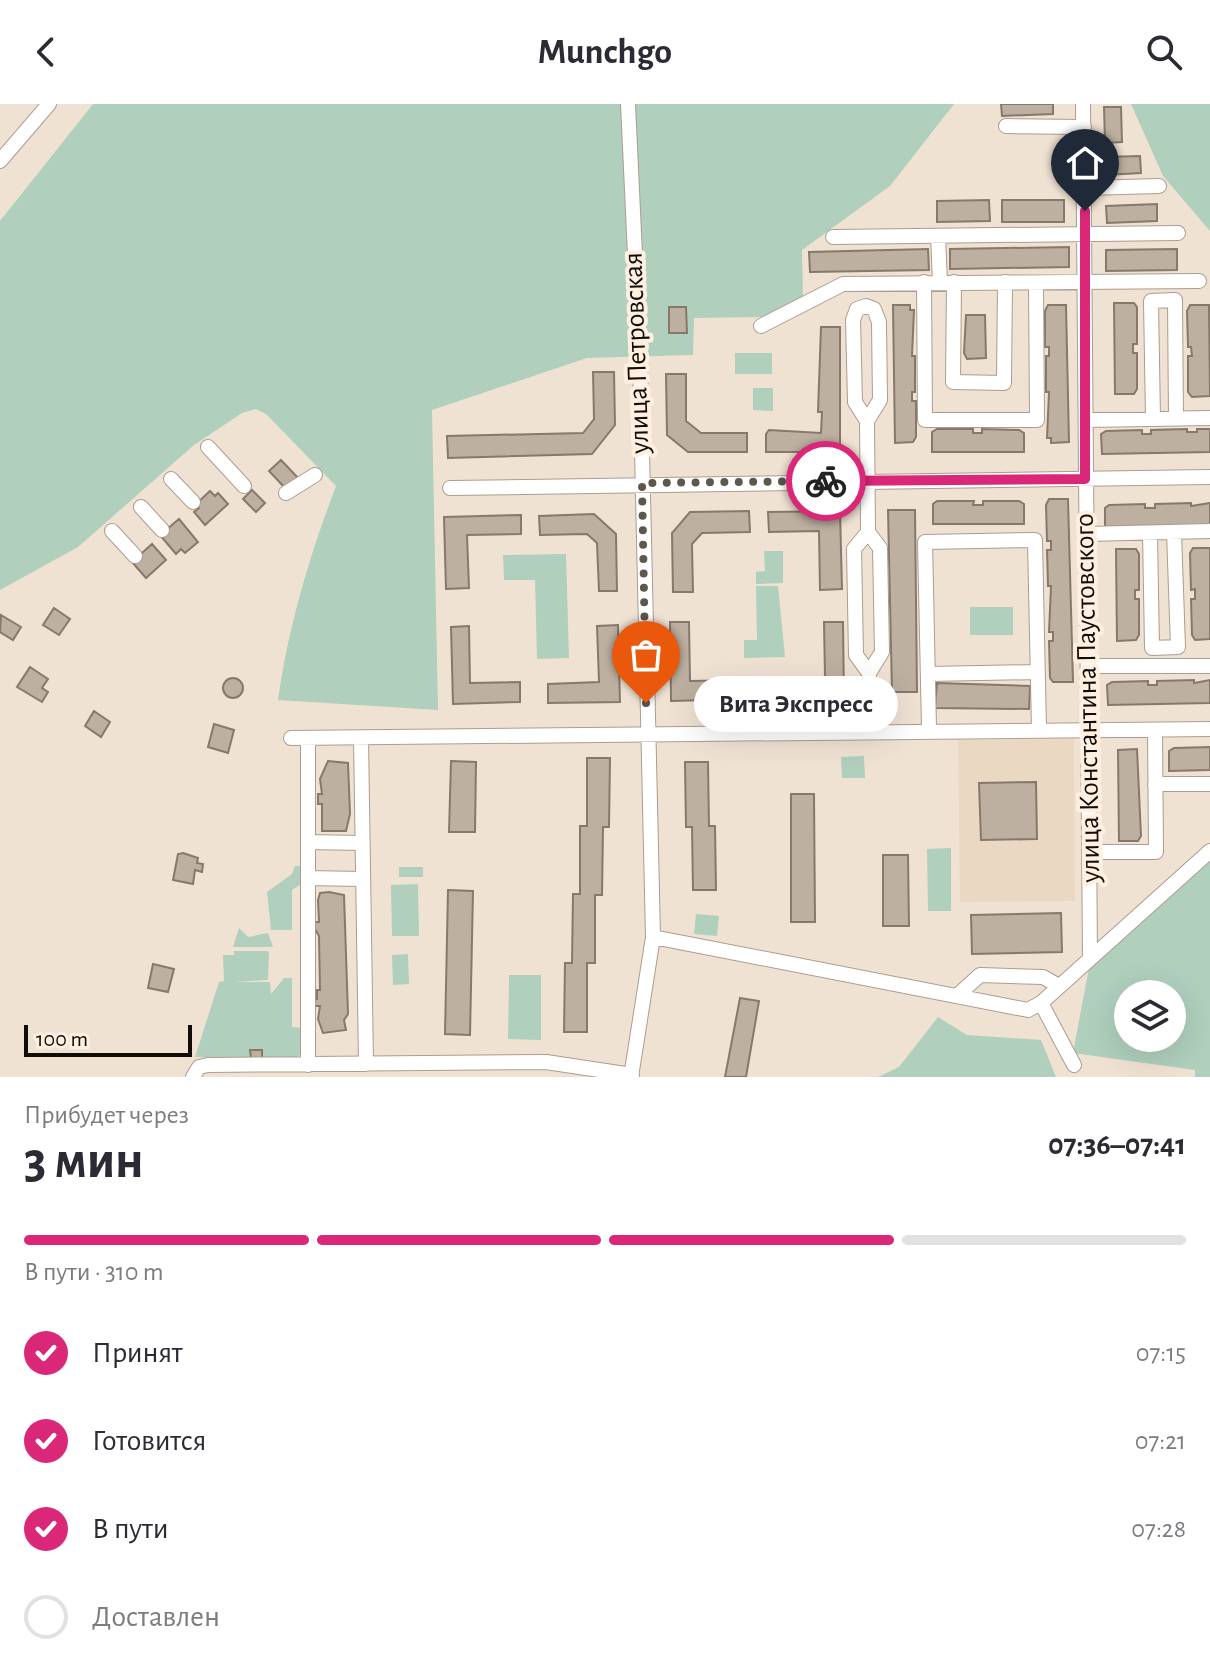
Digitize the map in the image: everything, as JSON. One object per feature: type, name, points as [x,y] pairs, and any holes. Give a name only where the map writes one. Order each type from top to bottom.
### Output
[{"type":"street","points":[[0,161],[49,104]]},
{"type":"street","name":"улица Петровская","points":[[628,104],[642,483],[653,937],[632,1076]]},
{"type":"street","name":"улица Константина Паустовского","points":[[1083,104],[1090,956]]},
{"type":"street","points":[[1006,126],[1084,127]]},
{"type":"street","points":[[1085,188],[1159,186]]},
{"type":"street","points":[[833,237],[1178,233]]},
{"type":"street","points":[[938,236],[947,282],[953,382],[1004,383],[1005,282]]},
{"type":"street","points":[[761,326],[843,284],[1199,281]]},
{"type":"street","points":[[924,282],[925,420],[1037,420],[1036,283]]},
{"type":"street","points":[[1153,419],[1151,301],[1175,300],[1176,419]]},
{"type":"street","points":[[867,421],[855,402],[853,320],[857,309],[866,306],[874,309],[879,322],[880,400],[867,421],[868,532],[880,548],[882,652],[869,673],[870,730]]},
{"type":"street","points":[[1086,420],[1210,418]]},
{"type":"street","points":[[208,447],[244,486]]},
{"type":"street","points":[[286,493],[315,475]]},
{"type":"street","points":[[450,488],[1210,477]]},
{"type":"street","points":[[171,479],[193,502]]},
{"type":"street","points":[[141,507],[162,530]]},
{"type":"street","points":[[112,531],[135,556]]},
{"type":"street","points":[[1086,534],[1210,531]]},
{"type":"street","points":[[868,532],[854,549],[856,655],[869,673]]},
{"type":"street","points":[[1150,533],[1152,648],[1178,647],[1174,532]]},
{"type":"street","points":[[929,729],[925,542],[1035,540],[1039,730]]},
{"type":"street","points":[[1088,666],[1210,666]]},
{"type":"street","points":[[928,674],[1038,672]]},
{"type":"street","points":[[291,738],[929,729],[1210,729]]},
{"type":"street","points":[[1090,852],[1156,852],[1155,730]]},
{"type":"street","points":[[308,738],[308,1065]]},
{"type":"street","points":[[361,738],[366,1064]]},
{"type":"street","points":[[1155,784],[1210,784]]},
{"type":"street","points":[[309,842],[361,843]]},
{"type":"street","points":[[653,937],[1025,1010],[1041,1003],[1210,851]]},
{"type":"street","points":[[308,878],[361,879]]},
{"type":"street","points":[[958,995],[980,975],[1043,977],[1059,986]]},
{"type":"street","points":[[1041,1003],[1074,1065]]},
{"type":"street","points":[[193,1077],[203,1065],[366,1064],[434,1070],[546,1062],[632,1076]]},
{"type":"shaded area","points":[[1074,739],[1075,901],[960,902],[958,740]]},
{"type":"green space","points":[[93,104],[954,104],[890,186],[802,250],[803,297],[764,317],[694,318],[693,355],[587,358],[432,410],[438,710],[278,700],[301,591],[336,486],[266,414],[256,409],[242,413],[194,445],[78,547],[0,590],[0,221]]},
{"type":"green space","points":[[1131,104],[1210,104],[1210,231],[1163,176]]},
{"type":"green space","points":[[735,353],[772,353],[772,374],[735,374]]},
{"type":"green space","points":[[753,388],[773,388],[773,411],[753,410]]},
{"type":"green space","points":[[764,551],[783,551],[783,583],[756,584],[756,572],[765,571]]},
{"type":"green space","points":[[566,554],[569,658],[537,659],[535,580],[504,580],[503,555]]},
{"type":"green space","points":[[756,586],[778,586],[785,657],[744,658],[744,640],[757,640]]},
{"type":"green space","points":[[970,607],[1013,607],[1013,635],[970,635]]},
{"type":"green space","points":[[864,756],[865,778],[842,778],[841,757]]},
{"type":"green space","points":[[951,848],[951,911],[928,911],[927,849]]},
{"type":"green space","points":[[1210,856],[1210,1077],[1195,1077],[1195,1070],[1073,1053],[1091,957]]},
{"type":"green space","points":[[295,866],[301,866],[300,885],[292,890],[292,930],[271,930],[267,892],[292,874]]},
{"type":"green space","points":[[399,867],[423,867],[423,877],[399,877]]},
{"type":"green space","points":[[418,884],[419,936],[392,936],[391,885]]},
{"type":"green space","points":[[696,914],[719,916],[717,936],[694,934]]},
{"type":"green space","points":[[239,928],[248,937],[268,933],[273,947],[233,947]]},
{"type":"green space","points":[[234,951],[268,951],[269,954],[268,980],[233,982],[270,982],[271,994],[284,978],[292,978],[292,1027],[302,1028],[301,1054],[297,1057],[263,1058],[262,1049],[250,1049],[250,1058],[195,1057],[219,982],[224,981],[223,955],[234,955]]},
{"type":"green space","points":[[408,954],[409,984],[393,985],[392,955]]},
{"type":"green space","points":[[509,975],[541,975],[541,1040],[508,1039]]},
{"type":"green space","points":[[938,1017],[967,1035],[1041,1040],[1056,1077],[878,1077],[899,1067]]},
{"type":"building","points":[[1001,104],[1053,104],[1053,114],[1002,116]]},
{"type":"building","points":[[1104,107],[1121,107],[1122,142],[1105,143]]},
{"type":"building","points":[[1140,156],[1141,173],[1105,175],[1105,157]]},
{"type":"building","points":[[989,200],[990,221],[937,222],[937,201]]},
{"type":"building","points":[[1002,200],[1064,200],[1064,222],[1002,222]]},
{"type":"building","points":[[1157,204],[1157,221],[1107,223],[1106,206]]},
{"type":"building","points":[[1069,247],[1069,267],[950,269],[950,249]]},
{"type":"building","points":[[928,249],[929,270],[810,272],[809,252]]},
{"type":"building","points":[[1177,249],[1177,270],[1106,271],[1106,250]]},
{"type":"building","points":[[1114,303],[1134,303],[1137,307],[1137,344],[1133,344],[1133,353],[1137,353],[1137,389],[1134,394],[1115,394]]},
{"type":"building","points":[[893,305],[910,305],[910,310],[914,310],[912,356],[915,356],[915,392],[912,392],[912,401],[916,401],[916,437],[913,442],[895,443]]},
{"type":"building","points":[[1048,305],[1066,305],[1069,442],[1051,443],[1051,438],[1047,438],[1049,392],[1046,392],[1046,356],[1049,356],[1049,347],[1045,347],[1045,311]]},
{"type":"building","points":[[1190,305],[1209,305],[1210,396],[1192,397],[1188,392],[1188,356],[1192,356],[1191,347],[1188,347],[1187,311]]},
{"type":"building","points":[[669,307],[686,307],[687,333],[669,333]]},
{"type":"building","points":[[966,315],[985,315],[986,358],[967,359],[964,353]]},
{"type":"building","points":[[821,327],[840,327],[840,452],[766,452],[766,434],[769,430],[821,433],[822,412],[818,412]]},
{"type":"building","points":[[593,372],[614,372],[615,425],[592,454],[448,458],[447,436],[583,433],[594,419]]},
{"type":"building","points":[[666,374],[686,374],[686,421],[701,433],[747,433],[747,452],[688,452],[667,435]]},
{"type":"building","points":[[937,429],[973,429],[973,433],[982,433],[982,429],[1019,430],[1024,433],[1024,452],[932,452],[932,432]]},
{"type":"building","points":[[1187,429],[1187,432],[1197,432],[1197,429],[1210,429],[1210,452],[1102,454],[1101,434],[1106,431],[1142,430],[1142,434],[1151,434],[1151,430]]},
{"type":"building","points":[[281,460],[299,479],[287,490],[269,471]]},
{"type":"building","points":[[252,490],[265,503],[256,512],[243,499]]},
{"type":"building","points":[[210,491],[215,496],[218,493],[228,504],[205,525],[194,512],[199,508],[196,504]]},
{"type":"building","points":[[1049,499],[1068,499],[1073,682],[1053,682],[1050,678],[1049,641],[1053,641],[1053,632],[1049,632],[1051,586],[1048,586],[1047,550],[1051,550],[1051,541],[1047,541],[1046,505]]},
{"type":"building","points":[[937,501],[974,501],[973,505],[983,505],[983,501],[1019,501],[1024,504],[1024,524],[933,524],[933,504]]},
{"type":"building","points":[[1191,503],[1191,506],[1210,503],[1210,525],[1105,528],[1105,508],[1109,505],[1145,504],[1145,508],[1155,508],[1155,504]]},
{"type":"building","points":[[888,510],[915,510],[917,692],[892,692]]},
{"type":"building","points":[[749,511],[750,532],[702,533],[692,544],[693,592],[673,592],[672,533],[690,512]]},
{"type":"building","points":[[840,511],[842,589],[820,590],[819,531],[769,532],[768,512]]},
{"type":"building","points":[[594,514],[616,534],[617,591],[599,591],[597,543],[587,534],[540,535],[539,516]]},
{"type":"building","points":[[521,515],[521,534],[467,535],[469,588],[446,589],[444,517]]},
{"type":"building","points":[[179,519],[198,542],[185,553],[181,549],[176,554],[160,535]]},
{"type":"building","points":[[152,544],[166,560],[146,578],[132,562]]},
{"type":"building","points":[[1193,548],[1210,548],[1210,639],[1195,640],[1192,635],[1191,599],[1195,599],[1195,589],[1191,590],[1190,553]]},
{"type":"building","points":[[1116,549],[1136,549],[1139,554],[1139,590],[1135,590],[1135,599],[1139,599],[1139,635],[1136,640],[1117,641]]},
{"type":"building","points":[[54,608],[70,619],[59,635],[43,625]]},
{"type":"building","points":[[1,615],[21,627],[13,640],[0,632]]},
{"type":"building","points":[[670,622],[689,622],[690,681],[746,680],[746,699],[671,701]]},
{"type":"building","points":[[824,622],[843,622],[844,699],[769,701],[769,678],[825,677]]},
{"type":"building","points":[[618,625],[620,702],[548,703],[548,684],[599,682],[597,626]]},
{"type":"building","points":[[469,626],[470,683],[520,682],[520,702],[453,704],[451,627]]},
{"type":"building","points":[[30,667],[48,679],[42,688],[48,692],[42,702],[17,687]]},
{"type":"building","points":[[229,678],[237,678],[243,688],[237,698],[229,698],[223,692],[223,684]]},
{"type":"building","points":[[1194,680],[1194,683],[1210,680],[1210,703],[1108,705],[1107,685],[1112,682],[1148,681],[1148,685],[1157,685],[1157,681]]},
{"type":"building","points":[[937,683],[1030,686],[1029,709],[935,708]]},
{"type":"building","points":[[94,711],[110,722],[101,737],[85,726]]},
{"type":"building","points":[[214,724],[234,730],[228,753],[208,747]]},
{"type":"building","points":[[1210,747],[1210,770],[1169,771],[1169,751],[1174,748]]},
{"type":"building","points":[[1137,749],[1141,836],[1138,841],[1119,841],[1118,750]]},
{"type":"building","points":[[587,758],[610,758],[609,827],[603,827],[602,895],[595,895],[595,963],[587,963],[587,1032],[564,1032],[565,963],[572,963],[573,894],[580,894],[580,826],[587,826]]},
{"type":"building","points":[[328,761],[348,763],[350,814],[346,831],[322,831],[322,804],[318,804],[318,794],[322,794],[320,779]]},
{"type":"building","points":[[451,761],[476,762],[475,832],[449,832]]},
{"type":"building","points":[[685,762],[708,762],[709,826],[715,826],[716,890],[693,890],[692,827],[686,827]]},
{"type":"building","points":[[1036,782],[1037,839],[981,840],[979,783]]},
{"type":"building","points":[[791,794],[814,794],[815,922],[791,922]]},
{"type":"building","points":[[178,854],[198,858],[197,863],[203,864],[202,872],[195,870],[193,884],[173,880]]},
{"type":"building","points":[[883,855],[908,855],[909,926],[883,926]]},
{"type":"building","points":[[448,890],[473,891],[470,1035],[445,1034]]},
{"type":"building","points":[[320,893],[344,895],[348,1014],[344,1020],[346,1030],[323,1033],[318,1019],[320,1006],[313,1006],[313,999],[317,999],[317,990],[320,990],[319,936],[311,922],[319,922]]},
{"type":"building","points":[[1061,913],[1062,952],[972,954],[971,915]]},
{"type":"building","points":[[153,964],[174,969],[168,992],[148,988]]},
{"type":"building","points":[[740,998],[759,1001],[746,1077],[725,1077]]},
{"type":"building","points":[[250,1050],[262,1050],[262,1058],[251,1058]]},
{"type":"way so far","points":[[646,703],[642,483],[826,481]]},
{"type":"place","name":"Вита Экспресс","points":[[646,703]]},
{"type":"route","points":[[826,481],[1085,479],[1085,211]]}]
